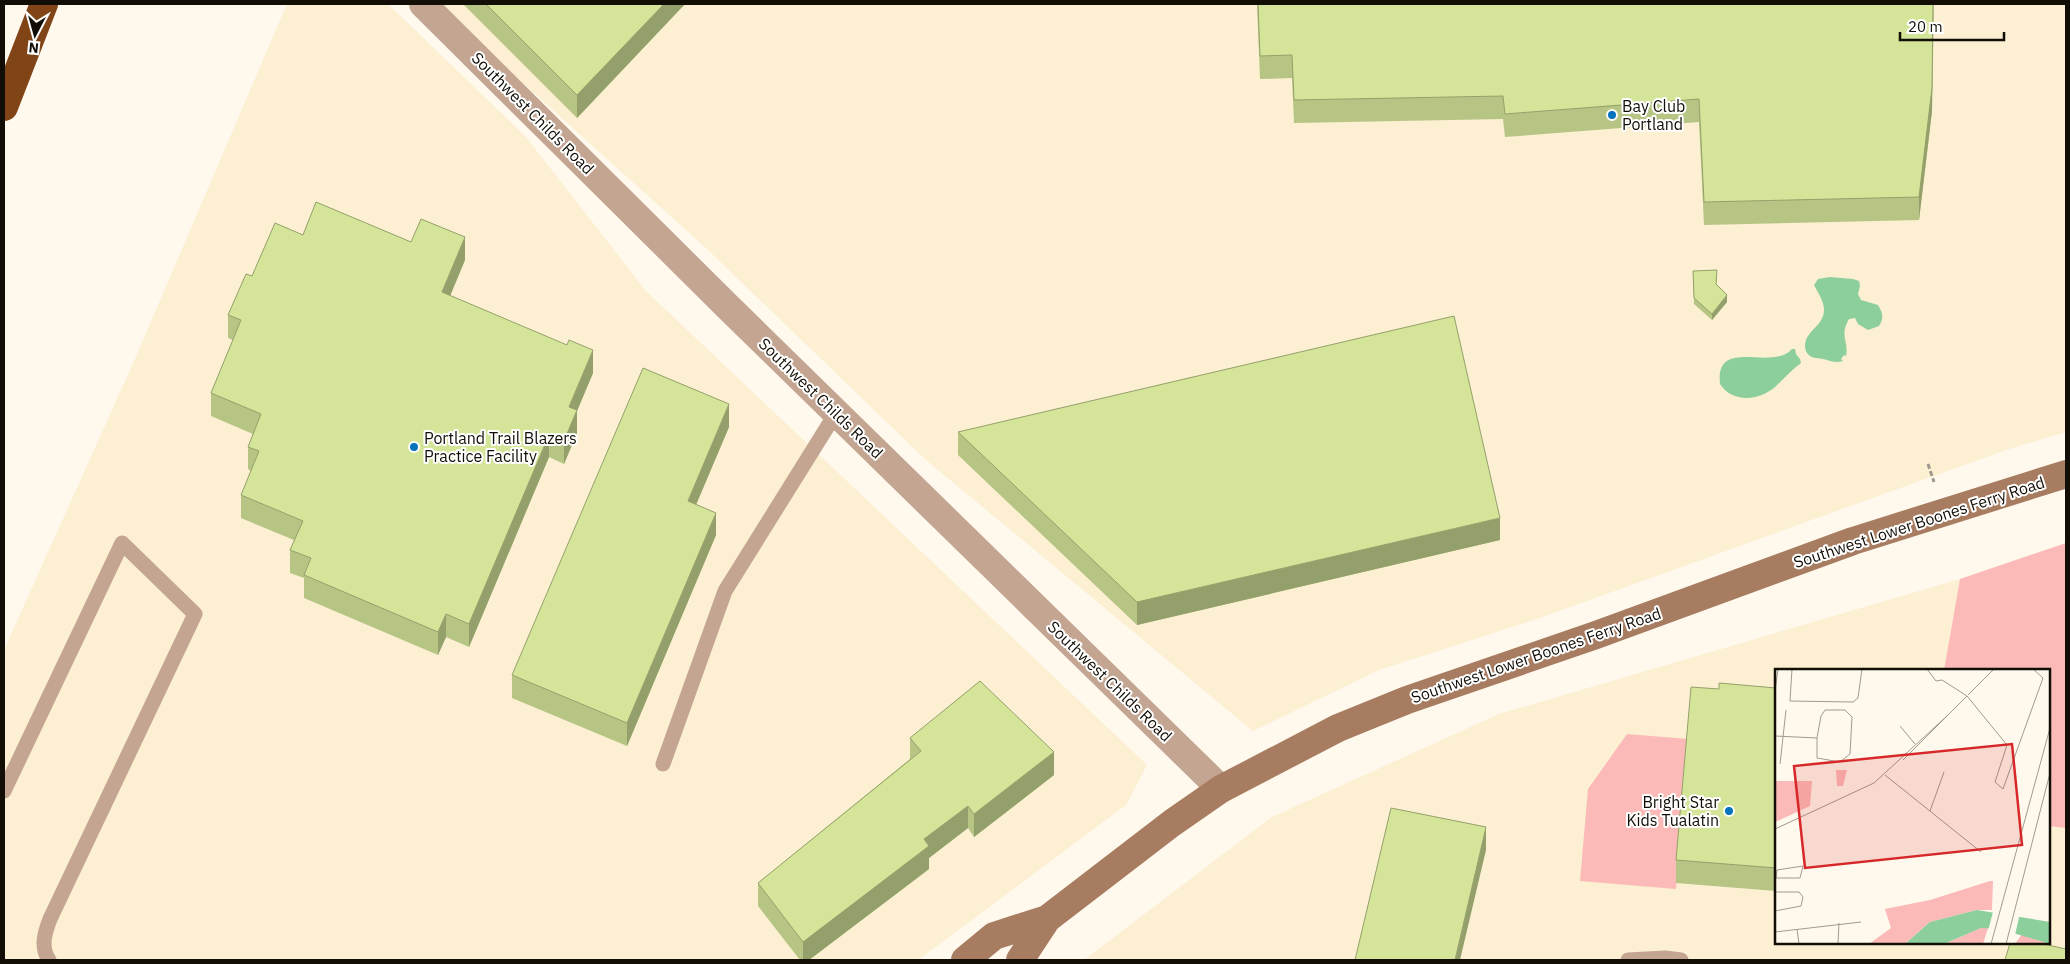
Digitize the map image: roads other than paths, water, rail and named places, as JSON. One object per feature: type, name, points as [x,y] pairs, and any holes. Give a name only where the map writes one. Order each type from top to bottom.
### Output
[{"type":"highway","points":[[4,107],[44,4]]},
{"type":"main road","name":"Southwest Lower Boones Ferry Road","points":[[1020,960],[1047,919],[1172,823],[1221,789],[1338,728],[1407,700],[1596,635],[1853,541],[2066,474]]},
{"type":"main road","name":"Southwest Lower Boones Ferry Road","points":[[966,960],[994,936],[1047,919]]},
{"type":"street","name":"Southwest Childs Road","points":[[423,4],[836,413],[1221,789]]},
{"type":"lane","points":[[663,764],[725,591],[836,413]]},
{"type":"lane","points":[[4,792],[122,543],[195,614],[50,919],[44,937],[46,957],[49,960]]},
{"type":"lane","points":[[1628,960],[1665,958],[1681,960]]},
{"type":"place","name":"Bay Club Portland","points":[[1612,115]]},
{"type":"place","name":"Portland Trail Blazers Practice Facility","points":[[414,447]]},
{"type":"place","name":"Bright Star Kids Tualatin","points":[[1729,811]]}]
